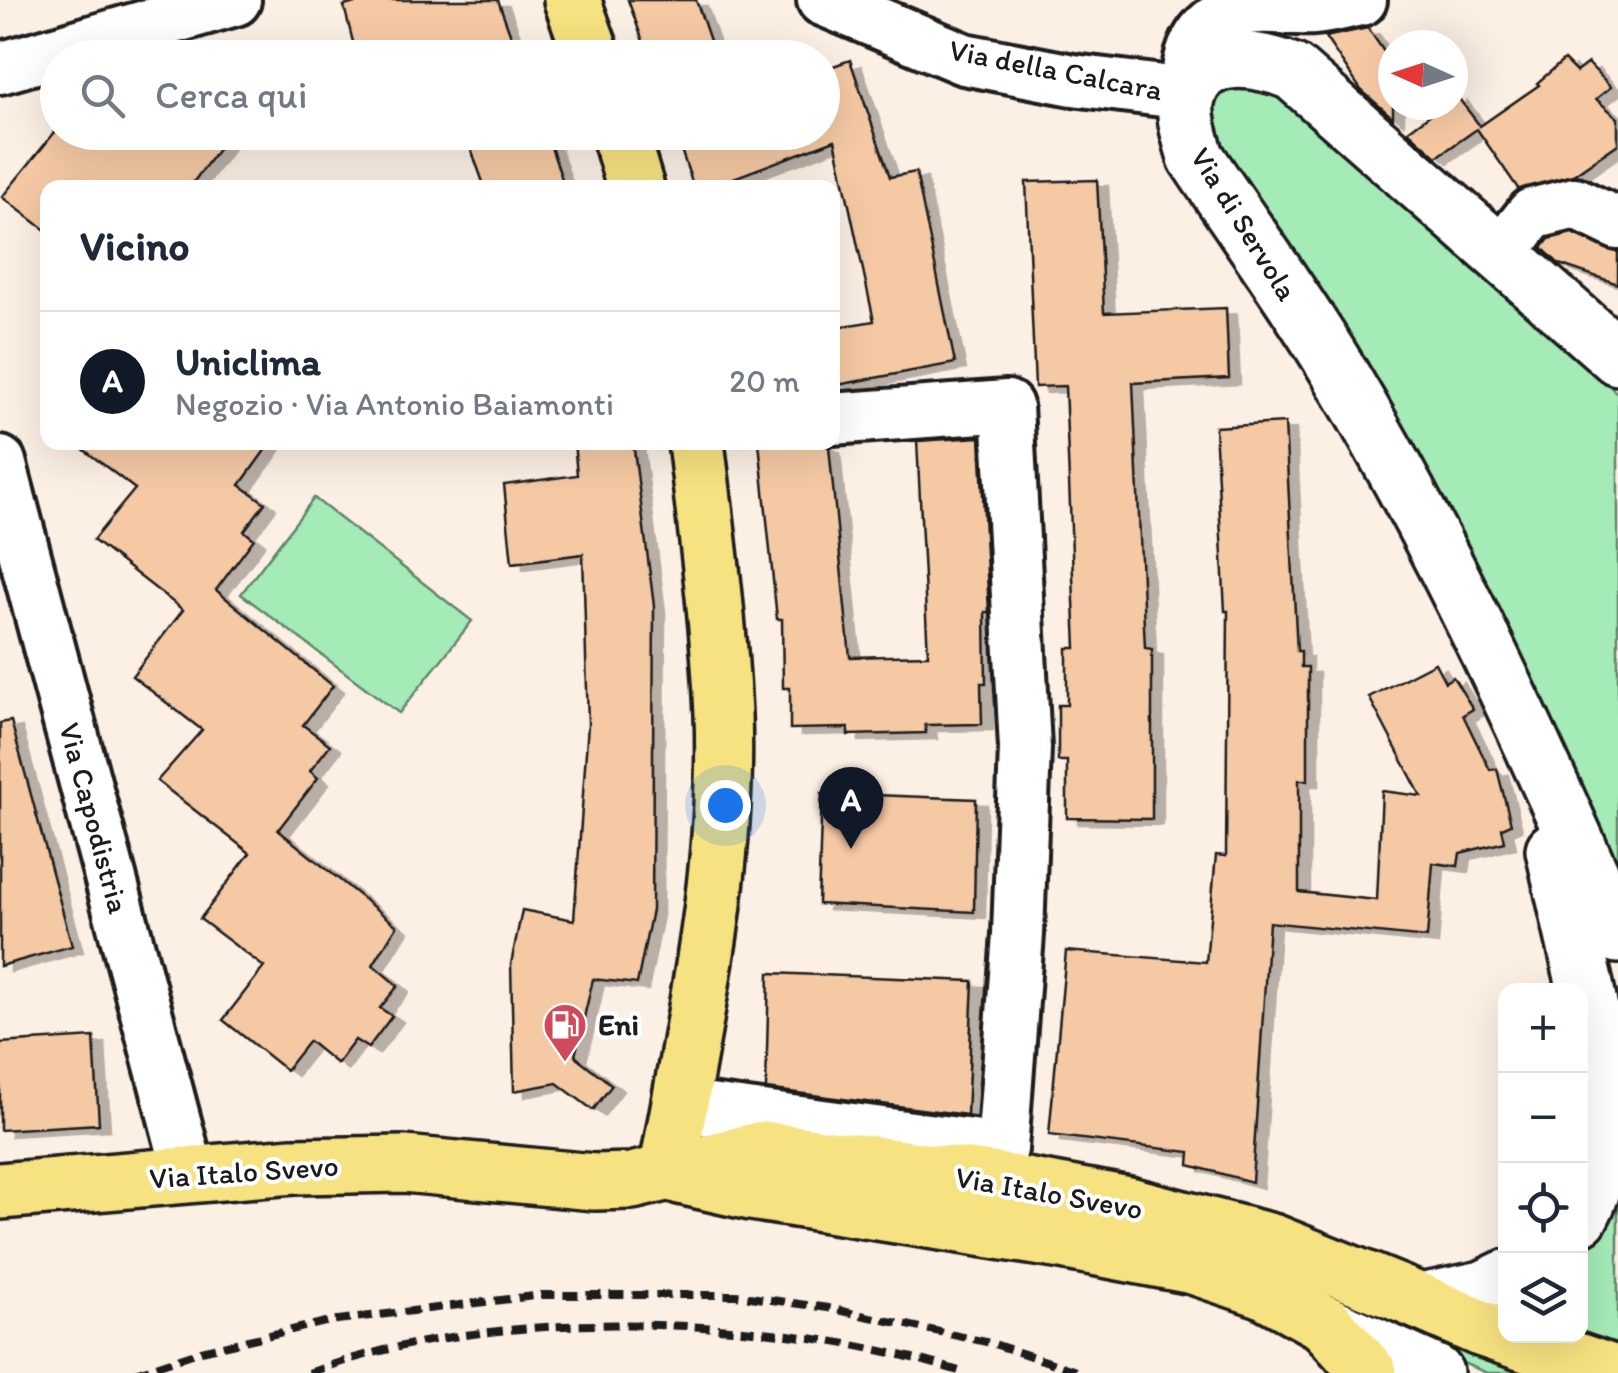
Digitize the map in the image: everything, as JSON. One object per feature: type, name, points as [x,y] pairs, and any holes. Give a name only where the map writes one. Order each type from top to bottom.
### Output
[{"type":"main road","points":[[572,0],[586,40]]},
{"type":"main road","points":[[1188,94],[1203,71],[1231,59],[1265,61],[1293,72],[1618,357]]},
{"type":"main road","name":"Via di Servola","points":[[1188,94],[1187,122],[1196,157],[1338,370],[1402,486],[1526,730],[1618,935]]},
{"type":"main road","points":[[624,150],[634,180]]},
{"type":"main road","points":[[667,1173],[698,1009],[719,833],[723,717],[713,577],[697,450]]},
{"type":"main road","name":"Via di Servola","points":[[1526,730],[1607,1084],[1608,1133],[1599,1177],[1588,1200]]},
{"type":"main road","name":"Via Italo Svevo","points":[[0,1191],[293,1166],[404,1164],[594,1182],[632,1181],[764,1148],[998,1181],[1128,1205],[1272,1242],[1525,1344],[1612,1373]]},
{"type":"main road","name":"Via Italo Svevo","points":[[667,1173],[752,1192],[1193,1266],[1264,1290],[1326,1324],[1369,1373]]},
{"type":"main road","points":[[1421,1302],[1498,1281]]},
{"type":"main road","points":[[1326,1324],[1436,1373]]},
{"type":"street","name":"Via della Calcara","points":[[823,0],[964,59],[1073,80],[1188,94],[1186,68],[1196,39],[1216,19],[1255,8],[1316,8],[1361,0]]},
{"type":"street","points":[[92,40],[213,3]]},
{"type":"street","points":[[0,68],[40,56]]},
{"type":"street","points":[[1502,252],[1532,214],[1575,203],[1618,224]]},
{"type":"street","points":[[679,1106],[1002,1149],[1018,934],[1026,748],[1007,406],[840,417]]},
{"type":"street","name":"Via Capodistria","points":[[0,462],[189,1174]]},
{"type":"green space","points":[[1256,84],[1282,92],[1487,268],[1618,394],[1618,876],[1206,121],[1224,94]]},
{"type":"green space","points":[[314,498],[472,621],[399,713],[241,594]]},
{"type":"green space","points":[[1618,1188],[1618,1373],[1487,1373],[1375,1327],[1280,1269],[1498,1334],[1498,1343],[1588,1343],[1588,1241],[1600,1229]]},
{"type":"building","points":[[366,0],[498,0],[512,40],[352,40],[344,6]]},
{"type":"building","points":[[628,0],[696,0],[710,40],[642,40]]},
{"type":"building","points":[[1368,28],[1378,43],[1378,105],[1361,90],[1325,37]]},
{"type":"building","points":[[850,60],[890,177],[916,172],[955,363],[840,385],[840,327],[874,321],[837,150],[840,64]]},
{"type":"building","points":[[1564,60],[1576,72],[1588,63],[1611,87],[1596,99],[1618,118],[1618,144],[1573,175],[1519,190],[1477,129],[1437,157],[1408,131],[1423,120],[1468,120],[1468,110],[1480,126]]},
{"type":"building","points":[[40,150],[218,150],[195,180],[40,180],[40,226],[2,197]]},
{"type":"building","points":[[471,150],[552,150],[562,180],[482,180]]},
{"type":"building","points":[[681,150],[808,150],[728,180],[691,180]]},
{"type":"building","points":[[1097,180],[1104,313],[1226,308],[1229,378],[1133,383],[1145,648],[1152,649],[1152,819],[1067,818],[1067,761],[1058,761],[1058,705],[1067,705],[1067,648],[1076,648],[1065,386],[1035,387],[1026,182]]},
{"type":"building","points":[[1572,233],[1618,252],[1618,284],[1559,264],[1542,248],[1549,239]]},
{"type":"building","points":[[1285,423],[1297,651],[1301,651],[1301,667],[1308,667],[1308,780],[1299,780],[1299,892],[1377,900],[1382,791],[1421,796],[1369,697],[1435,663],[1445,682],[1453,677],[1473,709],[1463,715],[1490,770],[1497,769],[1511,824],[1502,828],[1505,842],[1460,853],[1458,866],[1433,863],[1427,938],[1269,922],[1252,1182],[1189,1165],[1190,1152],[1049,1135],[1066,951],[1206,962],[1216,855],[1226,856],[1228,611],[1215,427]]},
{"type":"building","points":[[980,437],[989,612],[985,612],[982,724],[925,725],[926,733],[848,735],[848,728],[790,729],[790,688],[783,688],[782,619],[777,619],[760,450],[829,450],[850,657],[928,655],[917,441]]},
{"type":"building","points":[[84,450],[265,450],[240,485],[265,503],[244,531],[254,539],[216,590],[333,686],[303,725],[330,745],[310,771],[318,778],[278,830],[397,926],[373,965],[398,986],[380,1008],[392,1016],[368,1048],[355,1040],[337,1064],[309,1041],[286,1070],[223,1020],[264,967],[200,919],[250,853],[157,781],[202,730],[132,676],[183,610],[93,540],[135,489]]},
{"type":"building","points":[[575,450],[634,450],[654,606],[652,910],[637,984],[593,979],[575,1056],[612,1085],[593,1110],[557,1083],[514,1091],[511,964],[522,910],[574,920],[588,724],[583,554],[512,563],[504,485],[577,475]]},
{"type":"building","points":[[11,721],[72,946],[0,966],[0,723]]},
{"type":"building","points":[[822,793],[976,799],[974,912],[818,904]]},
{"type":"building","points":[[769,973],[973,981],[967,1115],[766,1089]]},
{"type":"building","points":[[94,1037],[99,1124],[0,1130],[0,1043]]},
{"type":"railway","points":[[135,1373],[201,1351],[330,1321],[542,1295],[736,1295],[828,1308],[991,1343],[1082,1373]]},
{"type":"railway","points":[[309,1373],[382,1351],[463,1335],[548,1327],[636,1325],[724,1328],[810,1338],[891,1353],[965,1373]]},
{"type":"place","name":"Uniclima","points":[[851,849]]},
{"type":"place","name":"Eni","points":[[565,1063]]}]
